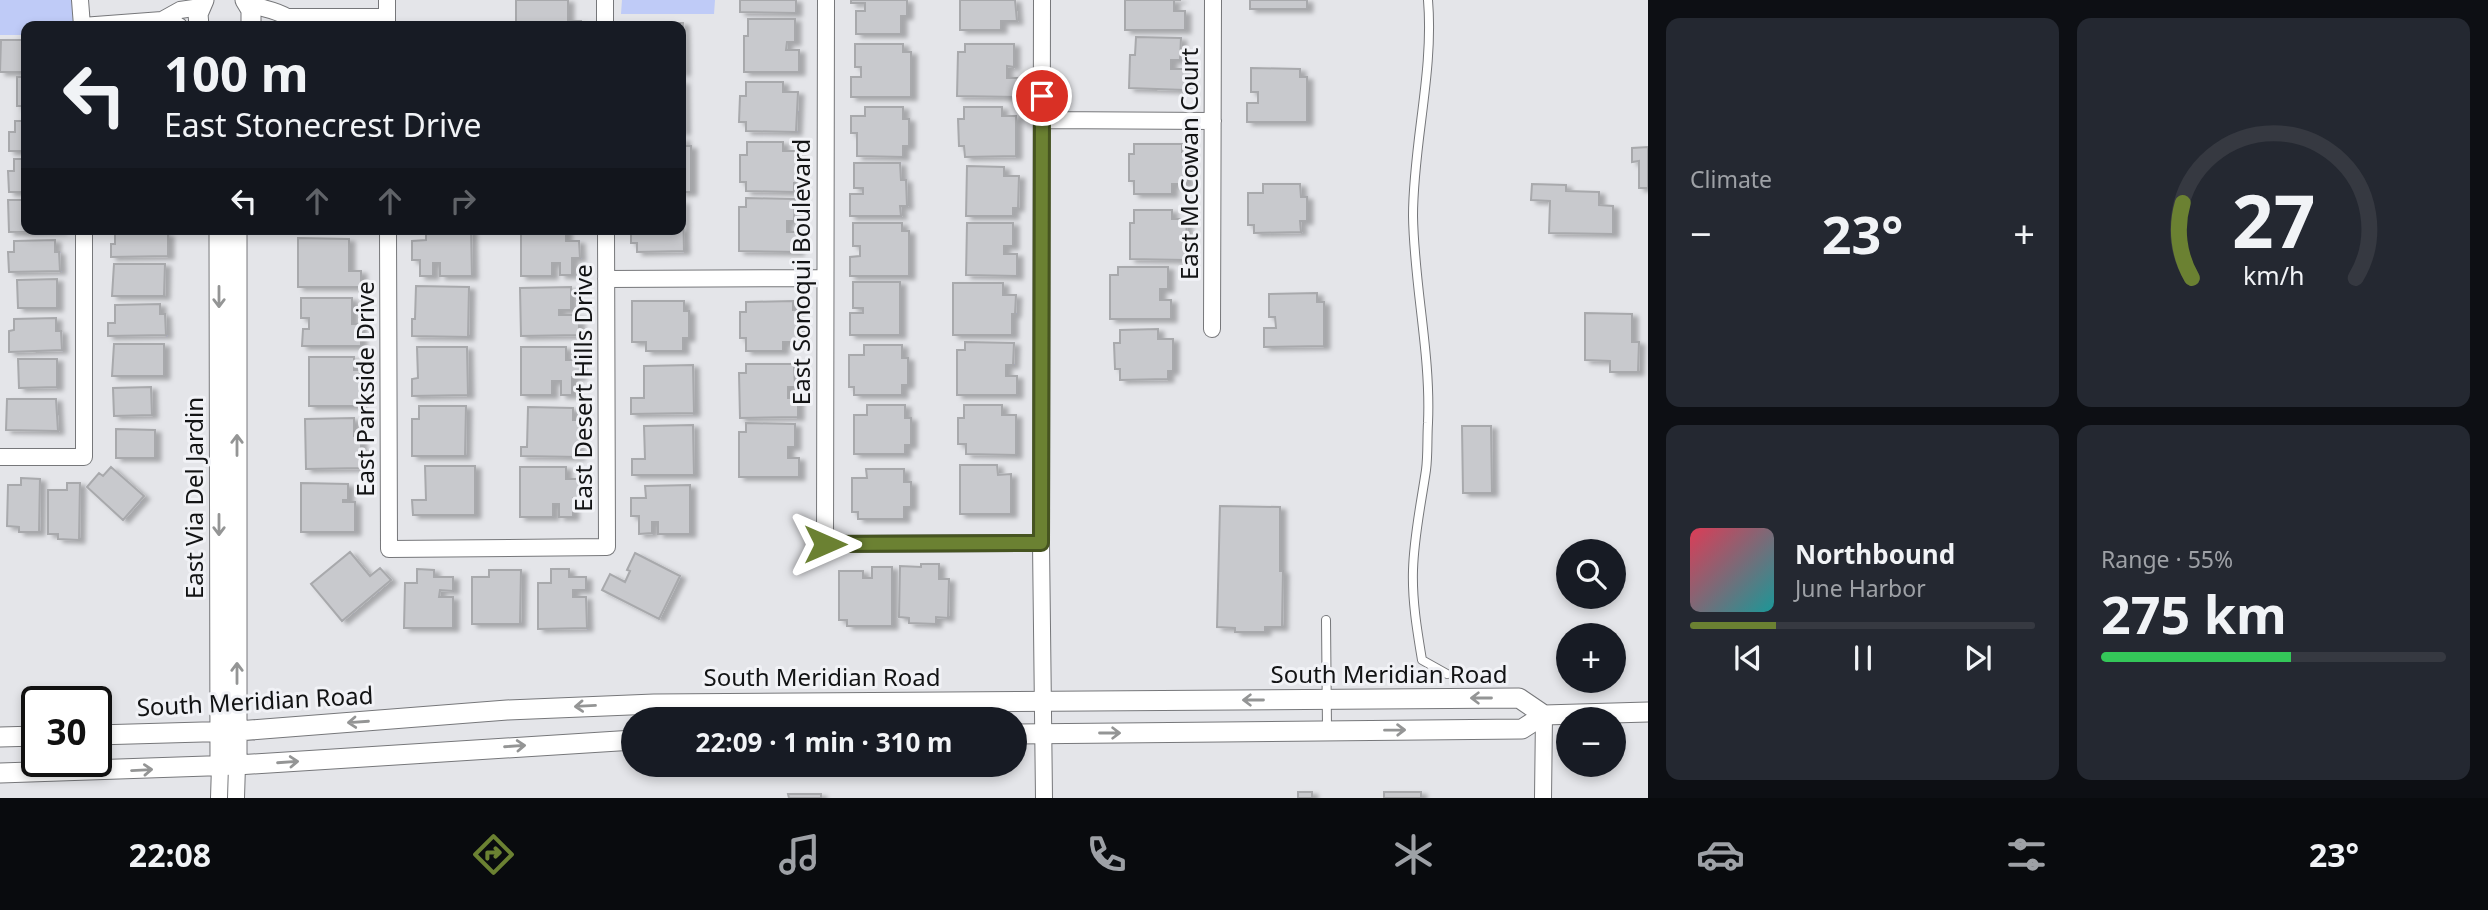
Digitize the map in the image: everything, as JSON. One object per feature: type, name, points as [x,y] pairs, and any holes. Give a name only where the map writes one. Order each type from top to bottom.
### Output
[{"type":"street","points":[[80,0],[82,21]]},
{"type":"street","points":[[387,0],[387,21]]},
{"type":"street","points":[[605,0],[605,21]]},
{"type":"street","name":"East Sonoqui Boulevard","points":[[826,0],[825,544],[1041,543]]},
{"type":"street","points":[[1042,0],[1041,701],[1044,798]]},
{"type":"street","name":"East McCowan Court","points":[[1212,329],[1213,0]]},
{"type":"street","points":[[247,1],[259,8],[277,10],[281,21]]},
{"type":"street","points":[[247,1],[252,21]]},
{"type":"street","points":[[162,20],[180,10],[201,11]]},
{"type":"street","points":[[149,21],[165,21]]},
{"type":"street","points":[[1042,120],[1213,121]]},
{"type":"street","points":[[0,457],[84,457],[84,235]]},
{"type":"street","name":"East Via Del Jardin","points":[[219,235],[229,766]]},
{"type":"street","name":"East Via Del Jardin","points":[[228,731],[237,235]]},
{"type":"street","name":"East Parkside Drive","points":[[388,235],[389,549],[607,547]]},
{"type":"street","name":"East Desert Hills Drive","points":[[606,235],[607,547]]},
{"type":"street","points":[[606,279],[824,278]]},
{"type":"street","name":"South Meridian Road","points":[[112,735],[228,731],[612,705],[1519,698],[1544,715]]},
{"type":"street","points":[[1027,734],[1522,729],[1544,715],[1648,712]]},
{"type":"street","points":[[1543,798],[1544,715]]},
{"type":"street","points":[[0,737],[21,736]]},
{"type":"street","points":[[0,773],[229,766],[621,741]]},
{"type":"street","points":[[219,798],[229,766]]},
{"type":"street","points":[[229,766],[236,798]]},
{"type":"lane","points":[[1428,0],[1431,34],[1419,128],[1413,215],[1429,397],[1426,469],[1415,527],[1413,573],[1415,615],[1422,660],[1447,674]]},
{"type":"lane","points":[[1326,620],[1327,731]]},
{"type":"shaded area","points":[[0,0],[72,0],[73,21],[21,21],[21,35],[0,35]]},
{"type":"shaded area","points":[[622,0],[715,0],[714,14],[621,14]]},
{"type":"building","points":[[516,0],[568,0],[568,21],[516,21]]},
{"type":"building","points":[[740,0],[796,0],[796,13],[740,12]]},
{"type":"building","points":[[851,0],[907,0],[907,16],[901,16],[901,34],[856,34],[856,11],[865,11],[865,3],[851,3]]},
{"type":"building","points":[[960,0],[1015,0],[1017,21],[1001,21],[1001,30],[960,30]]},
{"type":"building","points":[[1125,0],[1174,0],[1174,11],[1185,11],[1185,30],[1125,30]]},
{"type":"building","points":[[1250,0],[1307,0],[1307,9],[1250,9]]},
{"type":"building","points":[[748,19],[795,19],[795,42],[787,42],[786,50],[799,50],[799,72],[744,72],[744,36],[748,36]]},
{"type":"building","points":[[1136,37],[1181,38],[1180,60],[1171,60],[1171,69],[1186,69],[1185,90],[1129,88],[1130,55],[1135,55]]},
{"type":"building","points":[[1,40],[21,40],[21,72],[0,72]]},
{"type":"building","points":[[855,44],[903,44],[903,52],[911,52],[911,97],[851,97],[851,77],[861,77],[861,67],[855,67]]},
{"type":"building","points":[[965,44],[1014,44],[1014,67],[1007,66],[1007,78],[1018,78],[1017,97],[957,96],[958,52],[965,52]]},
{"type":"building","points":[[1251,68],[1300,69],[1300,77],[1307,77],[1307,122],[1247,122],[1247,103],[1258,103],[1258,92],[1251,92]]},
{"type":"building","points":[[17,77],[21,77],[21,106],[17,106]]},
{"type":"building","points":[[746,82],[783,82],[783,92],[798,92],[796,132],[746,131],[746,122],[739,122],[740,96],[746,96]]},
{"type":"building","points":[[865,107],[903,107],[903,119],[909,119],[909,146],[903,146],[903,157],[857,156],[857,133],[851,133],[851,116],[865,116]]},
{"type":"building","points":[[964,107],[1002,107],[1002,116],[1016,116],[1016,156],[965,157],[964,146],[959,146],[958,119],[964,119]]},
{"type":"building","points":[[15,121],[21,121],[21,151],[9,151],[9,132],[15,132]]},
{"type":"building","points":[[747,142],[783,142],[783,151],[799,151],[799,183],[794,183],[794,192],[746,191],[746,182],[740,182],[740,155],[747,155]]},
{"type":"building","points":[[1134,144],[1182,144],[1182,152],[1187,152],[1187,184],[1172,184],[1172,194],[1134,194],[1134,181],[1129,181],[1129,154],[1134,154]]},
{"type":"building","points":[[686,146],[691,146],[691,192],[686,192]]},
{"type":"building","points":[[1648,147],[1648,188],[1639,188],[1639,161],[1632,162],[1632,148]]},
{"type":"building","points":[[14,159],[21,159],[21,192],[9,192],[8,171],[14,171]]},
{"type":"building","points":[[854,163],[900,163],[901,180],[906,180],[907,206],[900,206],[901,216],[850,216],[850,194],[863,194],[863,188],[854,188]]},
{"type":"building","points":[[967,166],[1004,167],[1004,176],[1019,176],[1018,208],[1013,208],[1013,216],[966,216]]},
{"type":"building","points":[[1263,184],[1300,184],[1301,197],[1307,197],[1307,221],[1300,221],[1301,232],[1254,233],[1254,225],[1248,225],[1248,193],[1263,193]]},
{"type":"building","points":[[1532,184],[1566,185],[1566,191],[1599,192],[1599,205],[1613,206],[1613,234],[1549,233],[1550,201],[1531,200]]},
{"type":"building","points":[[746,198],[795,199],[794,221],[787,221],[787,232],[798,232],[798,252],[739,251],[739,207],[746,207]]},
{"type":"building","points":[[8,200],[21,200],[21,232],[9,232]]},
{"type":"building","points":[[1134,210],[1172,210],[1172,219],[1187,219],[1185,260],[1130,259],[1130,223],[1134,223]]},
{"type":"building","points":[[853,223],[902,223],[902,231],[909,231],[909,276],[850,276],[850,257],[860,256],[860,246],[853,246]]},
{"type":"building","points":[[967,223],[1013,223],[1013,246],[1004,246],[1004,254],[1017,254],[1017,276],[966,275]]},
{"type":"building","points":[[115,235],[168,235],[168,256],[111,257],[111,244],[115,244]]},
{"type":"building","points":[[426,235],[471,235],[472,276],[440,276],[440,263],[433,263],[433,276],[420,276],[420,260],[412,260],[412,241],[426,240]]},
{"type":"building","points":[[521,235],[566,235],[566,241],[579,241],[580,258],[572,258],[572,275],[560,275],[560,263],[552,263],[552,276],[521,276]]},
{"type":"building","points":[[631,235],[684,235],[684,251],[637,252],[637,243],[631,243]]},
{"type":"building","points":[[298,238],[349,239],[349,271],[361,271],[361,287],[298,287]]},
{"type":"building","points":[[55,240],[60,271],[9,272],[8,252],[14,252],[14,241]]},
{"type":"building","points":[[114,264],[165,264],[164,296],[112,296]]},
{"type":"building","points":[[1118,267],[1168,267],[1168,289],[1160,289],[1160,300],[1171,300],[1171,319],[1110,319],[1110,275],[1118,275]]},
{"type":"building","points":[[57,279],[57,308],[18,308],[17,280]]},
{"type":"building","points":[[853,282],[900,282],[900,335],[850,335],[850,313],[863,313],[863,308],[853,308]]},
{"type":"building","points":[[953,283],[1003,283],[1003,295],[1016,295],[1012,335],[953,335]]},
{"type":"building","points":[[416,286],[469,287],[468,337],[412,336]]},
{"type":"building","points":[[571,287],[571,310],[559,310],[559,315],[579,315],[579,335],[521,336],[520,288]]},
{"type":"building","points":[[1317,293],[1317,302],[1324,302],[1324,346],[1264,347],[1264,328],[1276,328],[1275,317],[1269,317],[1269,294]]},
{"type":"building","points":[[301,298],[352,298],[352,324],[361,324],[361,346],[302,346],[303,329],[309,329],[309,318],[301,318]]},
{"type":"building","points":[[632,301],[684,301],[684,311],[689,311],[689,338],[683,338],[683,351],[646,351],[646,342],[632,342]]},
{"type":"building","points":[[793,301],[793,310],[799,310],[799,342],[783,342],[783,351],[746,351],[746,338],[740,338],[740,312],[746,312],[746,302]]},
{"type":"building","points":[[160,304],[160,314],[165,314],[166,335],[108,336],[108,323],[115,323],[115,305]]},
{"type":"building","points":[[1585,313],[1632,314],[1632,342],[1639,342],[1638,372],[1610,372],[1610,361],[1585,360]]},
{"type":"building","points":[[56,318],[56,331],[61,331],[62,350],[9,352],[9,331],[14,330],[14,319]]},
{"type":"building","points":[[1158,329],[1158,339],[1173,339],[1173,371],[1168,371],[1168,379],[1120,380],[1120,369],[1115,369],[1114,343],[1120,343],[1120,330]]},
{"type":"building","points":[[965,342],[1014,343],[1013,365],[1006,365],[1006,376],[1017,376],[1017,395],[957,395],[957,350],[965,350]]},
{"type":"building","points":[[114,344],[164,344],[164,376],[112,376]]},
{"type":"building","points":[[864,345],[902,345],[902,358],[908,358],[908,385],[902,385],[902,395],[854,395],[854,387],[849,387],[849,355],[864,355]]},
{"type":"building","points":[[417,347],[467,347],[468,395],[412,396],[412,379],[418,378]]},
{"type":"building","points":[[521,347],[566,347],[566,360],[580,360],[580,377],[572,377],[572,395],[561,395],[561,381],[552,381],[552,395],[521,395]]},
{"type":"building","points":[[309,357],[354,357],[354,370],[360,370],[360,406],[309,406]]},
{"type":"building","points":[[18,359],[57,359],[57,387],[19,388]]},
{"type":"building","points":[[746,364],[794,364],[795,387],[788,387],[788,398],[798,398],[798,417],[740,418],[739,373],[746,373]]},
{"type":"building","points":[[693,365],[694,413],[631,414],[631,398],[644,398],[644,366]]},
{"type":"building","points":[[151,387],[152,415],[114,416],[113,388]]},
{"type":"building","points":[[7,399],[56,399],[58,431],[6,430]]},
{"type":"building","points":[[867,405],[905,405],[905,418],[911,418],[911,445],[905,445],[905,454],[854,454],[854,415],[867,415]]},
{"type":"building","points":[[964,405],[1002,405],[1002,415],[1016,415],[1016,455],[966,454],[966,444],[958,444],[958,418],[964,418]]},
{"type":"building","points":[[419,406],[466,406],[465,456],[412,456],[412,419],[419,419]]},
{"type":"building","points":[[528,407],[573,408],[573,420],[579,420],[579,457],[521,456],[521,447],[527,447]]},
{"type":"building","points":[[354,418],[354,436],[361,436],[361,468],[306,469],[305,419]]},
{"type":"building","points":[[746,423],[795,424],[795,447],[788,447],[788,458],[799,458],[799,477],[739,477],[739,432],[746,432]]},
{"type":"building","points":[[693,425],[694,475],[632,475],[632,459],[645,459],[644,426]]},
{"type":"building","points":[[1462,426],[1491,426],[1492,493],[1463,493]]},
{"type":"building","points":[[116,429],[155,430],[155,458],[116,458]]},
{"type":"building","points":[[960,465],[997,465],[998,475],[1011,474],[1011,514],[960,514]]},
{"type":"building","points":[[425,466],[475,466],[475,515],[413,515],[412,500],[426,500]]},
{"type":"building","points":[[111,467],[144,496],[123,520],[87,487],[99,473],[103,476]]},
{"type":"building","points":[[520,467],[566,467],[566,479],[580,479],[580,498],[573,498],[573,517],[559,517],[559,504],[553,504],[553,517],[520,517]]},
{"type":"building","points":[[866,469],[904,469],[904,482],[911,482],[911,507],[904,507],[904,519],[858,519],[858,512],[852,512],[852,478],[867,478]]},
{"type":"building","points":[[21,478],[40,479],[39,532],[19,532],[19,527],[7,526],[8,485],[21,485]]},
{"type":"building","points":[[67,483],[80,483],[79,540],[58,539],[58,534],[48,534],[48,490],[67,490]]},
{"type":"building","points":[[301,483],[348,484],[348,500],[343,502],[355,502],[355,532],[301,532]]},
{"type":"building","points":[[690,485],[690,534],[658,534],[658,522],[652,522],[652,533],[639,534],[639,516],[631,516],[631,498],[646,498],[645,486]]},
{"type":"building","points":[[1220,506],[1280,507],[1282,627],[1265,627],[1265,632],[1235,632],[1235,628],[1217,627]]},
{"type":"building","points":[[350,552],[370,576],[380,568],[391,580],[342,621],[311,584]]},
{"type":"building","points":[[635,553],[680,576],[659,619],[602,590],[610,574],[625,582]]},
{"type":"building","points":[[921,564],[939,564],[939,579],[949,579],[948,618],[936,617],[936,624],[909,623],[909,618],[899,617],[900,566],[921,567]]},
{"type":"building","points":[[872,567],[892,567],[892,626],[847,626],[847,620],[839,620],[839,571],[863,571],[863,578],[872,578]]},
{"type":"building","points":[[417,569],[434,570],[434,577],[453,577],[453,591],[440,590],[439,597],[453,597],[453,628],[404,628],[405,583],[417,583]]},
{"type":"building","points":[[551,569],[569,569],[569,577],[586,577],[586,590],[573,590],[573,597],[586,597],[587,628],[538,629],[538,583],[551,583]]},
{"type":"building","points":[[489,570],[521,570],[520,624],[472,624],[472,577],[489,577]]},
{"type":"building","points":[[1298,792],[1312,792],[1312,798],[1298,798]]},
{"type":"building","points":[[1384,792],[1421,792],[1421,798],[1384,798]]},
{"type":"building","points":[[788,794],[821,794],[821,798],[789,798]]},
{"type":"route","points":[[825,544],[1041,543],[1042,96]]}]
